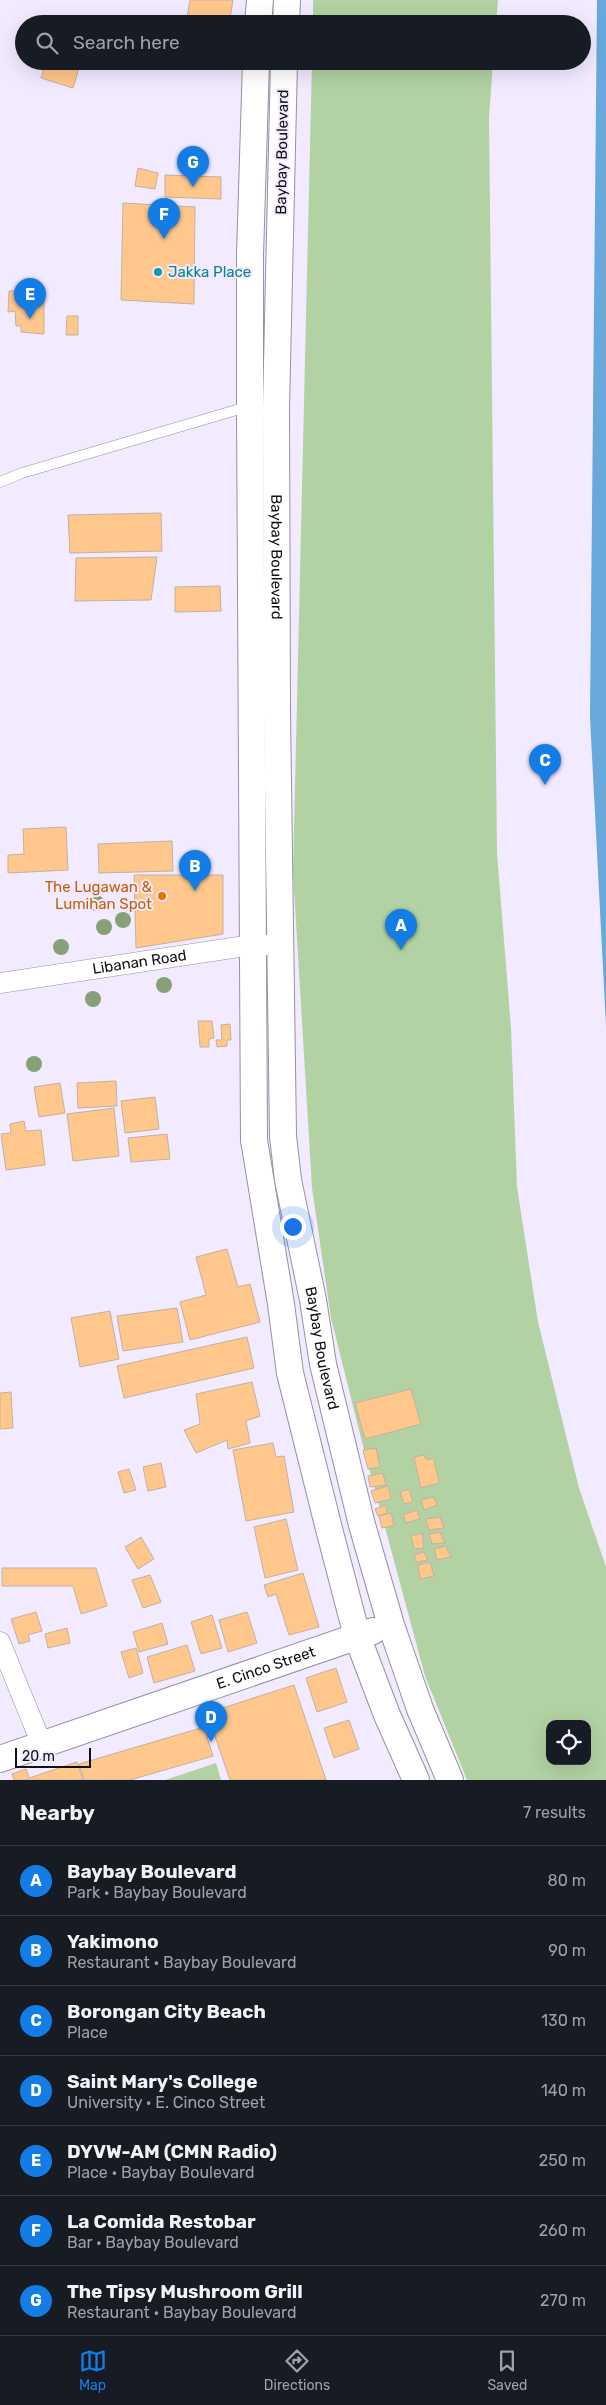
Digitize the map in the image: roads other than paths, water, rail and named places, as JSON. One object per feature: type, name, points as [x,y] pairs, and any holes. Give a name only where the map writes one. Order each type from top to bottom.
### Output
[{"type":"street","points":[[259,15],[260,0]]},
{"type":"street","points":[[286,15],[287,0]]},
{"type":"street","name":"Baybay Boulevard","points":[[256,70],[250,255],[263,407],[280,945],[283,1136],[288,1180],[313,1300],[323,1364],[362,1525],[391,1625],[420,1709],[450,1780]]},
{"type":"street","name":"Baybay Boulevard","points":[[283,70],[263,407],[252,945],[254,1140],[281,1304],[290,1372],[358,1636],[387,1715],[416,1780]]},
{"type":"street","name":"Libanan Road","points":[[0,983],[252,945],[280,945]]},
{"type":"street","name":"E. Cinco Street","points":[[0,1759],[391,1625]]},
{"type":"street","points":[[0,1642],[42,1745]]},
{"type":"lane","points":[[0,482],[22,474],[263,407]]},
{"type":"water","points":[[597,0],[606,0],[606,1026],[590,717]]},
{"type":"place","name":"The Tipsy Mushroom Grill","points":[[193,187]]},
{"type":"place","name":"La Comida Restobar","points":[[164,239]]},
{"type":"place","name":"Jakka Place","points":[[158,272]]},
{"type":"place","name":"DYVW-AM (CMN Radio)","points":[[30,319]]},
{"type":"place","name":"Borongan City Beach","points":[[545,785]]},
{"type":"place","name":"Yakimono","points":[[195,891]]},
{"type":"place","name":"The Lugawan & Lumihan Spot","points":[[162,896]]},
{"type":"place","name":"Baybay Boulevard","points":[[401,950]]},
{"type":"place","name":"Saint Mary's College","points":[[211,1742]]}]
